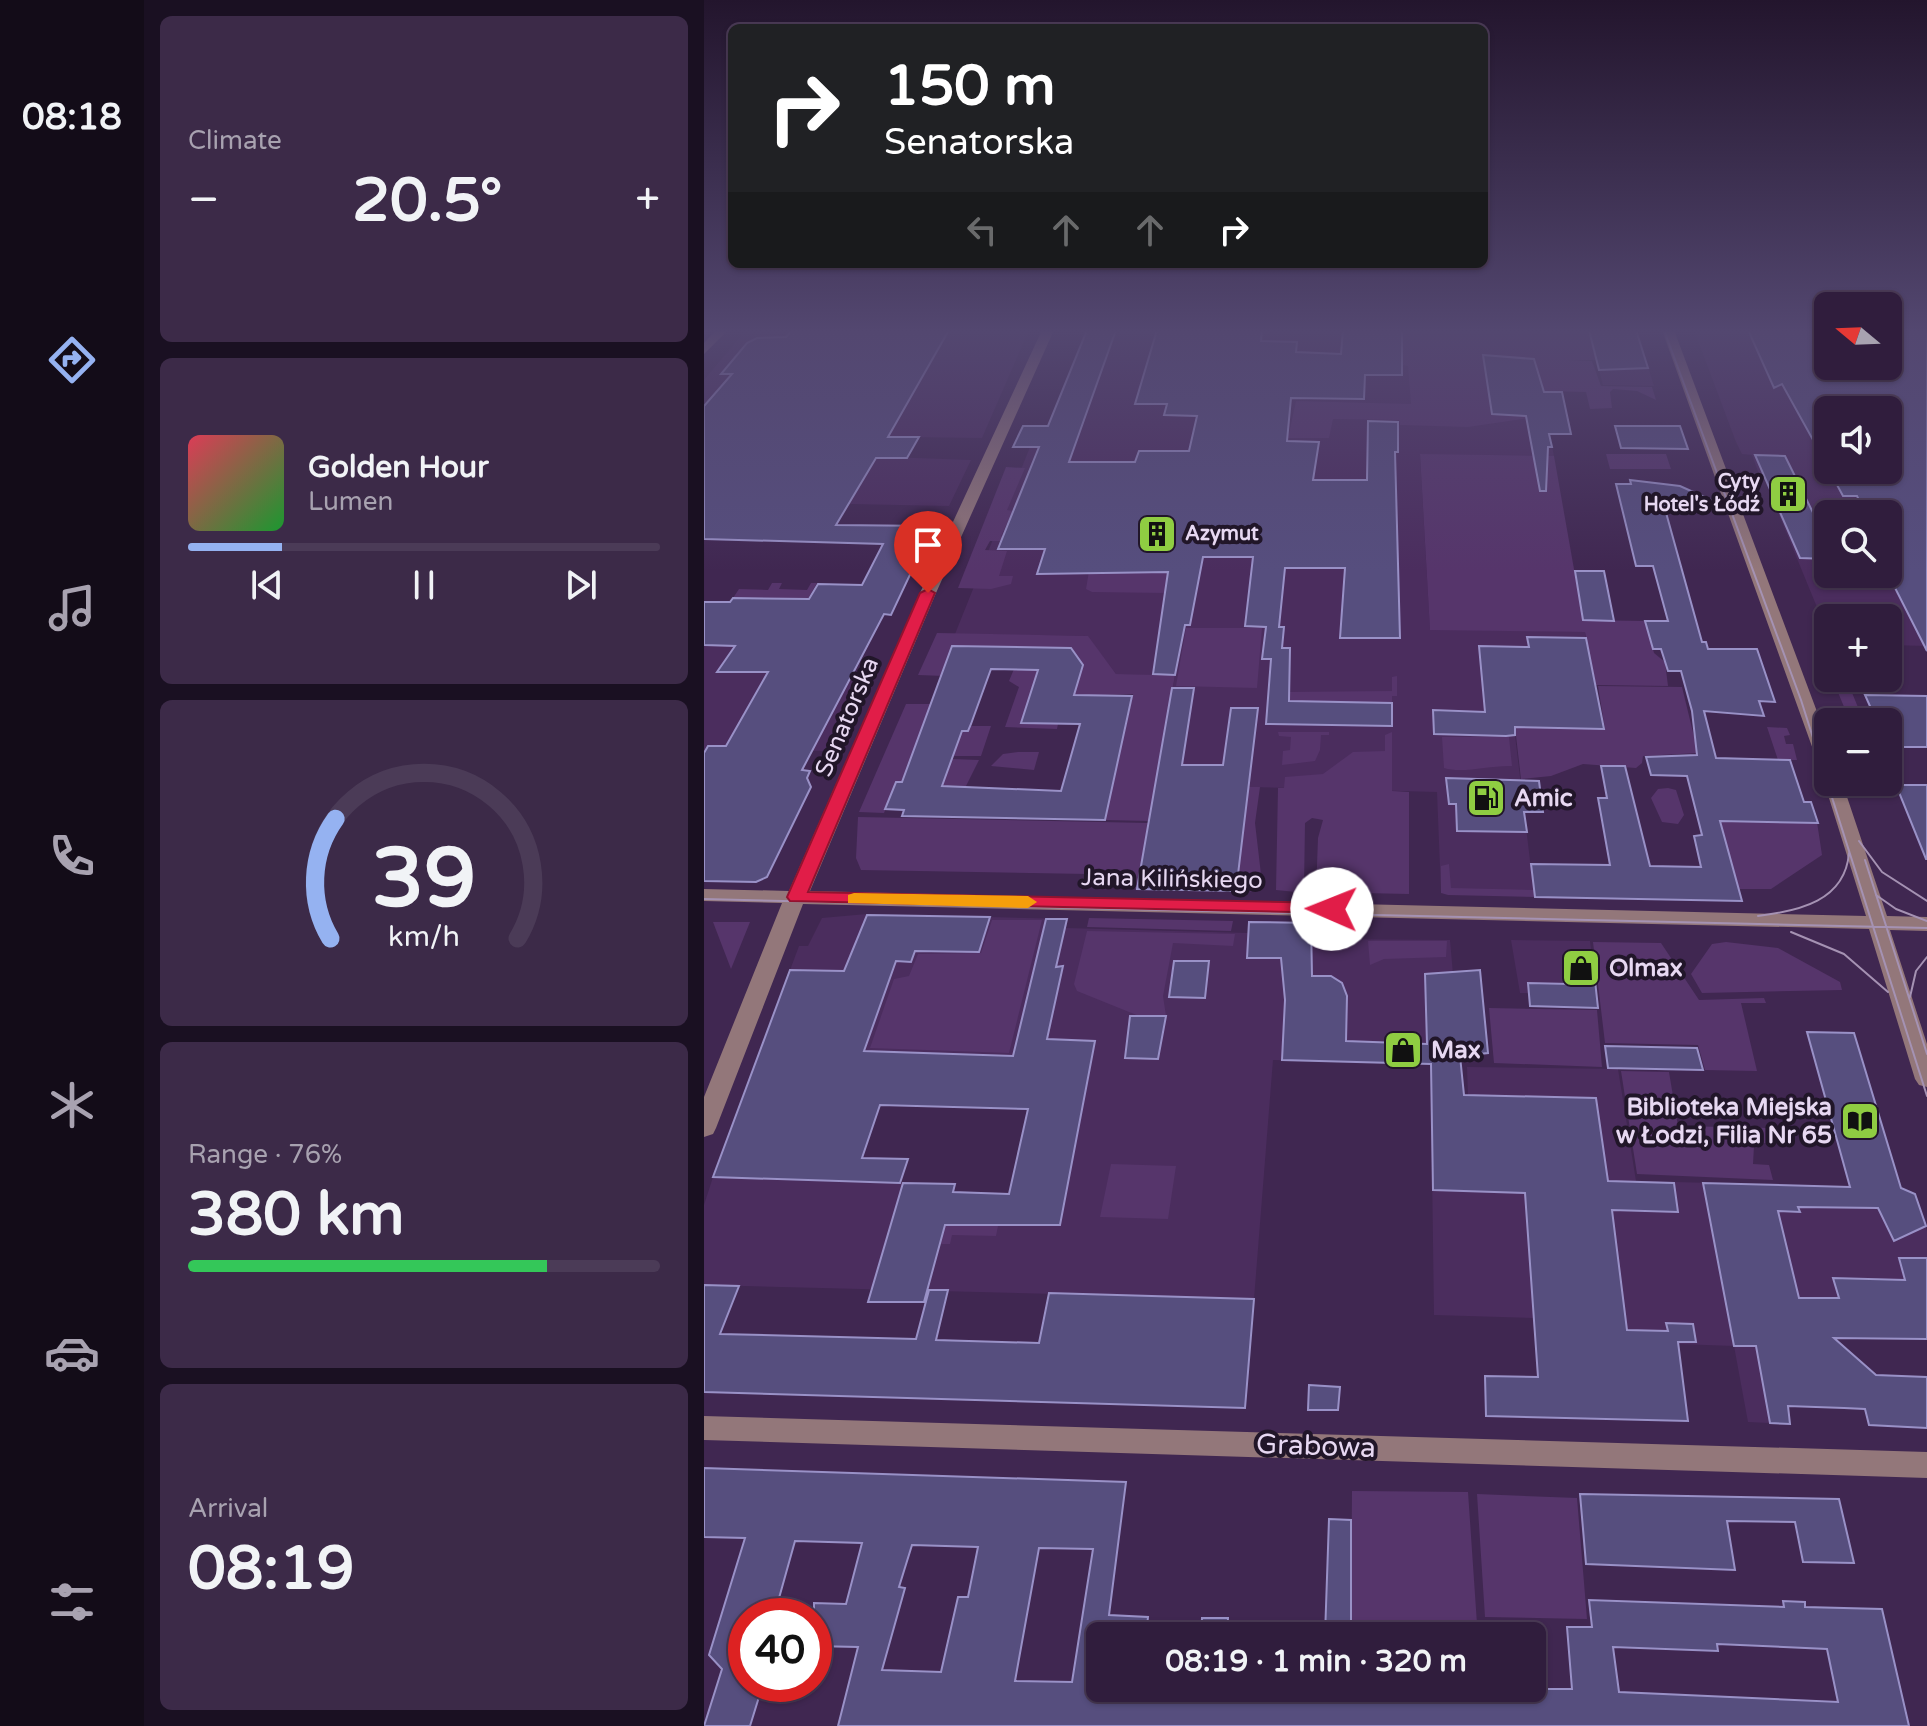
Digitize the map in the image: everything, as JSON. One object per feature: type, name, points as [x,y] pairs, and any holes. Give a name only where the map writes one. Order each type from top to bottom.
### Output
[{"type":"street","name":"Senatorska","points":[[704,1128],[796,897],[932,582],[1011,411]]},
{"type":"street","points":[[1698,411],[1814,728]]},
{"type":"street","points":[[1838,796],[1870,890],[1927,1079]]},
{"type":"street","name":"Jana Kilińskiego","points":[[704,895],[1927,924]]},
{"type":"street","name":"Grabowa","points":[[704,1428],[1927,1465]]},
{"type":"shaded area","points":[[704,411],[994,411],[982,438],[901,437],[889,457],[971,460],[949,506],[704,501]]},
{"type":"shaded area","points":[[1054,411],[1545,411],[1554,456],[1420,455],[1430,629],[1585,632],[1604,729],[1515,735],[1534,894],[1441,893],[1437,792],[1250,787],[1236,891],[1137,889],[1175,675],[1116,674],[1087,636],[955,634],[1030,447],[1013,447],[1023,426],[1048,426]]},
{"type":"shaded area","points":[[1294,411],[1542,411],[1543,416],[1468,427],[1400,425],[1399,420],[1333,419],[1329,438],[1288,438]]},
{"type":"shaded area","points":[[1724,411],[1814,411],[1814,484],[1902,484],[1902,411],[1927,411],[1927,646],[1902,645],[1902,604],[1816,604],[1752,455],[1742,454]]},
{"type":"shaded area","points":[[1420,454],[1554,456],[1583,620],[1645,621],[1654,653],[1665,662],[1668,686],[1596,685],[1585,632],[1430,630]]},
{"type":"shaded area","points":[[1606,454],[1666,454],[1671,469],[1610,469]]},
{"type":"shaded area","points":[[1006,467],[1025,468],[1007,510],[1013,511],[1001,536],[1015,537],[1013,541],[990,541],[985,550],[1007,551],[999,576],[1013,576],[1011,584],[991,589],[958,588]]},
{"type":"shaded area","points":[[1089,571],[1168,572],[1166,593],[1092,592],[1086,589]]},
{"type":"shaded area","points":[[772,583],[782,583],[779,589],[807,590],[811,583],[817,583],[787,635],[784,599],[733,598],[739,589],[768,590]]},
{"type":"shaded area","points":[[1186,628],[1262,628],[1257,688],[1176,686]]},
{"type":"shaded area","points":[[937,633],[1088,636],[1116,674],[1175,675],[1149,821],[1105,820],[1133,694],[1102,695],[1022,723],[1058,724],[1057,729],[1005,727],[1019,687],[1009,681],[1014,669],[1081,671],[1083,665],[1071,648],[952,646],[944,676],[918,675]]},
{"type":"shaded area","points":[[704,635],[781,647],[765,678],[861,679],[828,751],[725,750],[704,785]]},
{"type":"shaded area","points":[[1397,676],[1397,696],[1392,696],[1392,703],[1281,701],[1287,692],[1392,691],[1392,677]]},
{"type":"shaded area","points":[[1598,686],[1682,687],[1698,753],[1643,756],[1642,763],[1636,768],[1583,764],[1551,776],[1521,779],[1515,727],[1605,729]]},
{"type":"shaded area","points":[[1838,692],[1852,692],[1858,708],[1844,708]]},
{"type":"shaded area","points":[[906,704],[933,704],[902,782],[896,782],[884,813],[859,812]]},
{"type":"shaded area","points":[[970,726],[991,726],[981,756],[953,756],[962,731],[968,731]]},
{"type":"shaded area","points":[[1767,727],[1787,728],[1790,735],[1784,736],[1786,744],[1793,744],[1797,760],[1778,760]]},
{"type":"shaded area","points":[[1278,732],[1329,732],[1329,735],[1321,735],[1315,761],[1282,765],[1283,751],[1290,750],[1291,737],[1279,736]]},
{"type":"shaded area","points":[[1392,732],[1392,791],[1409,792],[1409,894],[1316,892],[1318,838],[1323,820],[1312,818],[1305,823],[1304,887],[1296,892],[1276,890],[1278,788],[1284,788],[1285,777],[1323,774],[1353,752],[1385,751],[1385,735]]},
{"type":"shaded area","points":[[1442,737],[1509,737],[1512,766],[1460,770],[1444,768]]},
{"type":"shaded area","points":[[1039,752],[1034,770],[991,766],[1003,754]]},
{"type":"shaded area","points":[[952,759],[979,760],[966,786],[942,785]]},
{"type":"shaded area","points":[[1249,787],[1260,787],[1255,823],[1262,883],[1259,892],[1236,891]]},
{"type":"shaded area","points":[[1658,789],[1676,790],[1684,815],[1678,824],[1662,822],[1651,798]]},
{"type":"shaded area","points":[[858,817],[1148,823],[1137,889],[1088,874],[861,870],[856,858]]},
{"type":"shaded area","points":[[1719,821],[1817,822],[1822,855],[1771,889],[1738,889]]},
{"type":"shaded area","points":[[1449,864],[1451,888],[1534,890],[1535,897],[1441,893],[1441,866]]},
{"type":"shaded area","points":[[867,914],[1067,919],[1066,928],[1248,933],[1249,922],[1311,923],[1311,939],[1450,940],[1461,1065],[1273,1060],[1254,1299],[704,1285],[704,1205],[713,1177],[955,1184],[954,1192],[1009,1193],[1046,1056],[1013,1056],[1002,1108],[741,1102],[799,946],[808,946],[822,918]]},
{"type":"shaded area","points":[[1089,918],[1233,921],[1231,931],[1087,927]]},
{"type":"shaded area","points":[[992,920],[1042,920],[1009,1053],[870,1048],[894,979],[909,976],[918,954],[981,953]]},
{"type":"shaded area","points":[[713,922],[750,922],[731,969]]},
{"type":"shaded area","points":[[1087,931],[1235,934],[1233,946],[1173,943],[1163,996],[1166,1016],[1139,1016],[1077,991],[1074,984]]},
{"type":"shaded area","points":[[1511,940],[1590,941],[1598,1008],[1530,1006],[1529,993],[1520,993]]},
{"type":"shaded area","points":[[1368,941],[1447,941],[1446,957],[1384,959],[1370,965]]},
{"type":"shaded area","points":[[1593,942],[1661,943],[1699,1000],[1764,998],[1766,1003],[1741,1003],[1757,1071],[1705,1070],[1698,1045],[1605,1043]]},
{"type":"shaded area","points":[[1726,942],[1778,948],[1840,982],[1842,990],[1702,993],[1691,974],[1712,944]]},
{"type":"shaded area","points":[[1489,1008],[1597,1010],[1602,1067],[1494,1063]]},
{"type":"shaded area","points":[[1467,1067],[1618,1069],[1636,1181],[1901,1188],[1915,1194],[1927,1231],[1927,1317],[1775,1347],[1790,1424],[1748,1422],[1734,1346],[1650,1343],[1538,1377],[1533,1318],[1434,1315],[1431,1094],[1468,1095]]},
{"type":"shaded area","points":[[1621,1071],[1669,1072],[1678,1126],[1770,1128],[1772,1141],[1754,1146],[1753,1164],[1769,1165],[1773,1180],[1637,1174]]},
{"type":"shaded area","points":[[1111,1164],[1176,1166],[1168,1219],[1100,1217]]},
{"type":"shaded area","points":[[945,1225],[998,1226],[996,1236],[952,1235],[950,1244],[939,1244]]},
{"type":"shaded area","points":[[1352,1491],[1468,1492],[1477,1622],[1351,1621]]},
{"type":"shaded area","points":[[1477,1494],[1577,1498],[1587,1619],[1485,1617]]},
{"type":"building","points":[[704,411],[903,411],[888,437],[919,437],[907,458],[876,458],[836,525],[933,526],[891,615],[884,614],[802,770],[810,771],[807,778],[811,787],[767,877],[756,882],[704,881],[704,753],[708,746],[726,746],[768,672],[717,672],[735,646],[704,645],[704,602],[730,602],[733,598],[809,599],[818,584],[862,585],[883,544],[704,539]]},
{"type":"building","points":[[1054,411],[1087,411],[1069,462],[1135,462],[1139,451],[1189,451],[1197,416],[1164,415],[1165,411],[1290,411],[1287,441],[1319,442],[1313,480],[1367,480],[1368,421],[1398,422],[1398,452],[1395,452],[1400,638],[1340,638],[1345,568],[1285,568],[1279,627],[1284,627],[1282,648],[1290,648],[1289,701],[1392,703],[1392,726],[1266,724],[1271,659],[1262,659],[1266,627],[1245,626],[1253,557],[1203,557],[1190,625],[1185,625],[1175,675],[1153,674],[1168,572],[1037,574],[1045,549],[998,549],[1039,447],[1013,447],[1023,426],[1048,426]]},
{"type":"building","points":[[1491,411],[1566,411],[1571,434],[1549,434],[1552,447],[1548,447],[1546,491],[1540,491],[1526,416],[1492,414]]},
{"type":"building","points":[[1797,411],[1814,411],[1814,442]]},
{"type":"building","points":[[1902,411],[1927,411],[1927,651],[1895,588],[1902,588],[1902,500],[1859,500],[1857,496],[1843,496],[1837,484],[1902,484]]},
{"type":"building","points":[[1615,426],[1680,426],[1688,449],[1621,448]]},
{"type":"building","points":[[1755,455],[1785,456],[1814,515],[1814,558],[1800,558]]},
{"type":"building","points":[[1630,480],[1680,486],[1709,499],[1665,509],[1702,642],[1706,642],[1708,649],[1757,649],[1775,702],[1759,701],[1764,716],[1704,711],[1716,758],[1790,760],[1804,802],[1811,802],[1818,823],[1720,821],[1742,901],[1535,897],[1531,864],[1610,865],[1598,798],[1607,798],[1601,766],[1625,766],[1650,866],[1701,867],[1694,836],[1702,835],[1687,776],[1651,775],[1646,757],[1697,755],[1692,711],[1681,671],[1668,671],[1661,649],[1653,649],[1645,621],[1668,621],[1653,566],[1636,566],[1616,484],[1631,484]]},
{"type":"building","points":[[1575,571],[1604,571],[1614,621],[1583,620]]},
{"type":"building","points":[[1527,637],[1586,638],[1604,729],[1515,727],[1515,735],[1506,736],[1434,734],[1433,710],[1485,712],[1479,646],[1529,647]]},
{"type":"building","points":[[952,646],[1071,648],[1083,665],[1074,695],[1132,696],[1105,820],[902,816],[904,810],[885,809],[896,782],[902,782]],"holes":[[[991,669],[1038,670],[1021,723],[1080,724],[1061,791],[942,786],[962,731],[968,731]]]},
{"type":"building","points":[[1172,688],[1194,688],[1182,765],[1223,765],[1231,708],[1258,708],[1236,891],[1137,889]]},
{"type":"building","points":[[1865,695],[1927,696],[1927,747],[1902,747],[1902,708],[1871,708]]},
{"type":"building","points":[[1446,778],[1539,781],[1543,812],[1524,812],[1527,832],[1457,831],[1456,804],[1449,804]]},
{"type":"building","points":[[1902,785],[1927,785],[1926,859],[1900,796]]},
{"type":"building","points":[[867,915],[990,917],[979,952],[915,951],[911,962],[896,961],[864,1051],[1013,1056],[1046,919],[1067,919],[1056,967],[1063,966],[1047,1039],[1095,1041],[1060,1225],[945,1225],[924,1302],[868,1302],[903,1183],[955,1184],[953,1192],[1009,1194],[1028,1109],[880,1105],[862,1158],[908,1159],[900,1183],[713,1177],[790,970],[844,971]]},
{"type":"building","points":[[1249,922],[1311,923],[1312,976],[1331,976],[1342,983],[1347,996],[1346,1041],[1427,1044],[1425,974],[1480,970],[1488,1053],[1460,1056],[1464,1095],[1596,1098],[1608,1181],[1674,1183],[1678,1212],[1612,1210],[1627,1330],[1668,1331],[1666,1323],[1693,1324],[1696,1342],[1678,1342],[1688,1421],[1486,1416],[1485,1376],[1538,1377],[1525,1193],[1433,1190],[1431,1064],[1282,1060],[1285,1000],[1281,958],[1247,958]]},
{"type":"building","name":"Olmax","points":[[1566,953],[1592,953],[1598,1008],[1530,1006],[1528,983],[1570,984]]},
{"type":"building","points":[[1174,961],[1209,961],[1205,998],[1169,997]]},
{"type":"building","points":[[1130,1016],[1166,1016],[1158,1059],[1125,1058]]},
{"type":"building","points":[[1807,1032],[1854,1033],[1901,1188],[1915,1194],[1926,1226],[1894,1241],[1878,1208],[1798,1207],[1800,1212],[1778,1211],[1799,1298],[1839,1298],[1833,1278],[1905,1280],[1899,1258],[1927,1258],[1927,1339],[1834,1338],[1876,1375],[1927,1377],[1927,1428],[1869,1425],[1865,1409],[1788,1406],[1790,1424],[1770,1423],[1756,1346],[1734,1346],[1703,1183],[1850,1187]]},
{"type":"building","points":[[1605,1046],[1697,1048],[1703,1070],[1608,1068]]},
{"type":"building","points":[[704,1285],[739,1286],[720,1334],[916,1339],[929,1290],[948,1290],[936,1340],[1039,1343],[1049,1293],[1254,1299],[1245,1408],[704,1392]]},
{"type":"building","points":[[1309,1385],[1340,1387],[1338,1410],[1308,1410]]},
{"type":"building","points":[[704,1468],[1126,1482],[1109,1615],[1148,1617],[1147,1622],[1086,1622],[1086,1702],[1546,1702],[1546,1689],[1572,1689],[1567,1627],[1592,1627],[1589,1600],[1784,1607],[1783,1601],[1805,1602],[1805,1607],[1882,1609],[1909,1726],[838,1726],[858,1647],[832,1646],[832,1604],[846,1604],[862,1543],[795,1541],[779,1598],[728,1598],[728,1702],[757,1702],[750,1726],[704,1726],[722,1669],[709,1655],[745,1538],[704,1537]],"holes":[[[912,1545],[978,1547],[968,1597],[958,1597],[941,1672],[882,1670],[905,1588],[899,1587]],[[1039,1548],[1093,1549],[1072,1682],[1015,1681]],[[1717,1644],[1827,1649],[1838,1702],[1619,1692],[1613,1647],[1718,1651]]]},
{"type":"building","points":[[1580,1494],[1839,1499],[1854,1563],[1803,1562],[1795,1522],[1727,1521],[1735,1570],[1586,1564]]},
{"type":"building","points":[[1329,1519],[1351,1520],[1351,1622],[1325,1622]]},
{"type":"building","points":[[1202,1618],[1228,1618],[1228,1622],[1202,1622]]},
{"type":"tram line","points":[[1694,411],[1801,700],[1873,927]]},
{"type":"tram line","points":[[1859,841],[1882,872],[1927,901]]},
{"type":"tram line","points":[[1758,916],[1804,907],[1829,893],[1846,869],[1849,853]]},
{"type":"tram line","points":[[1865,860],[1876,895]]},
{"type":"tram line","points":[[1876,895],[1896,909],[1927,921]]},
{"type":"tram line","points":[[1876,895],[1886,927]]},
{"type":"tram line","points":[[704,899],[1873,927]]},
{"type":"tram line","points":[[1873,927],[1886,927]]},
{"type":"tram line","points":[[1873,927],[1927,1096]]},
{"type":"tram line","points":[[1886,927],[1927,928]]},
{"type":"tram line","points":[[1886,927],[1927,1054]]},
{"type":"tram line","points":[[1791,932],[1844,954],[1888,992]]},
{"type":"tram line","points":[[1910,997],[1916,971],[1927,957]]},
{"type":"slow traffic","points":[[854,899],[1028,902]]},
{"type":"place","name":"Cyty Hotel's Łódź","points":[[1788,494]]},
{"type":"place","name":"Azymut","points":[[1157,534]]},
{"type":"place","name":"Amic","points":[[1486,798]]},
{"type":"place","name":"Olmax","points":[[1581,968]]},
{"type":"place","name":"Max","points":[[1403,1050]]},
{"type":"place","name":"Biblioteka Miejska w Łodzi, Filia Nr 65","points":[[1860,1121]]},
{"type":"route","points":[[928,593],[809,874],[796,897],[1332,909]]}]
